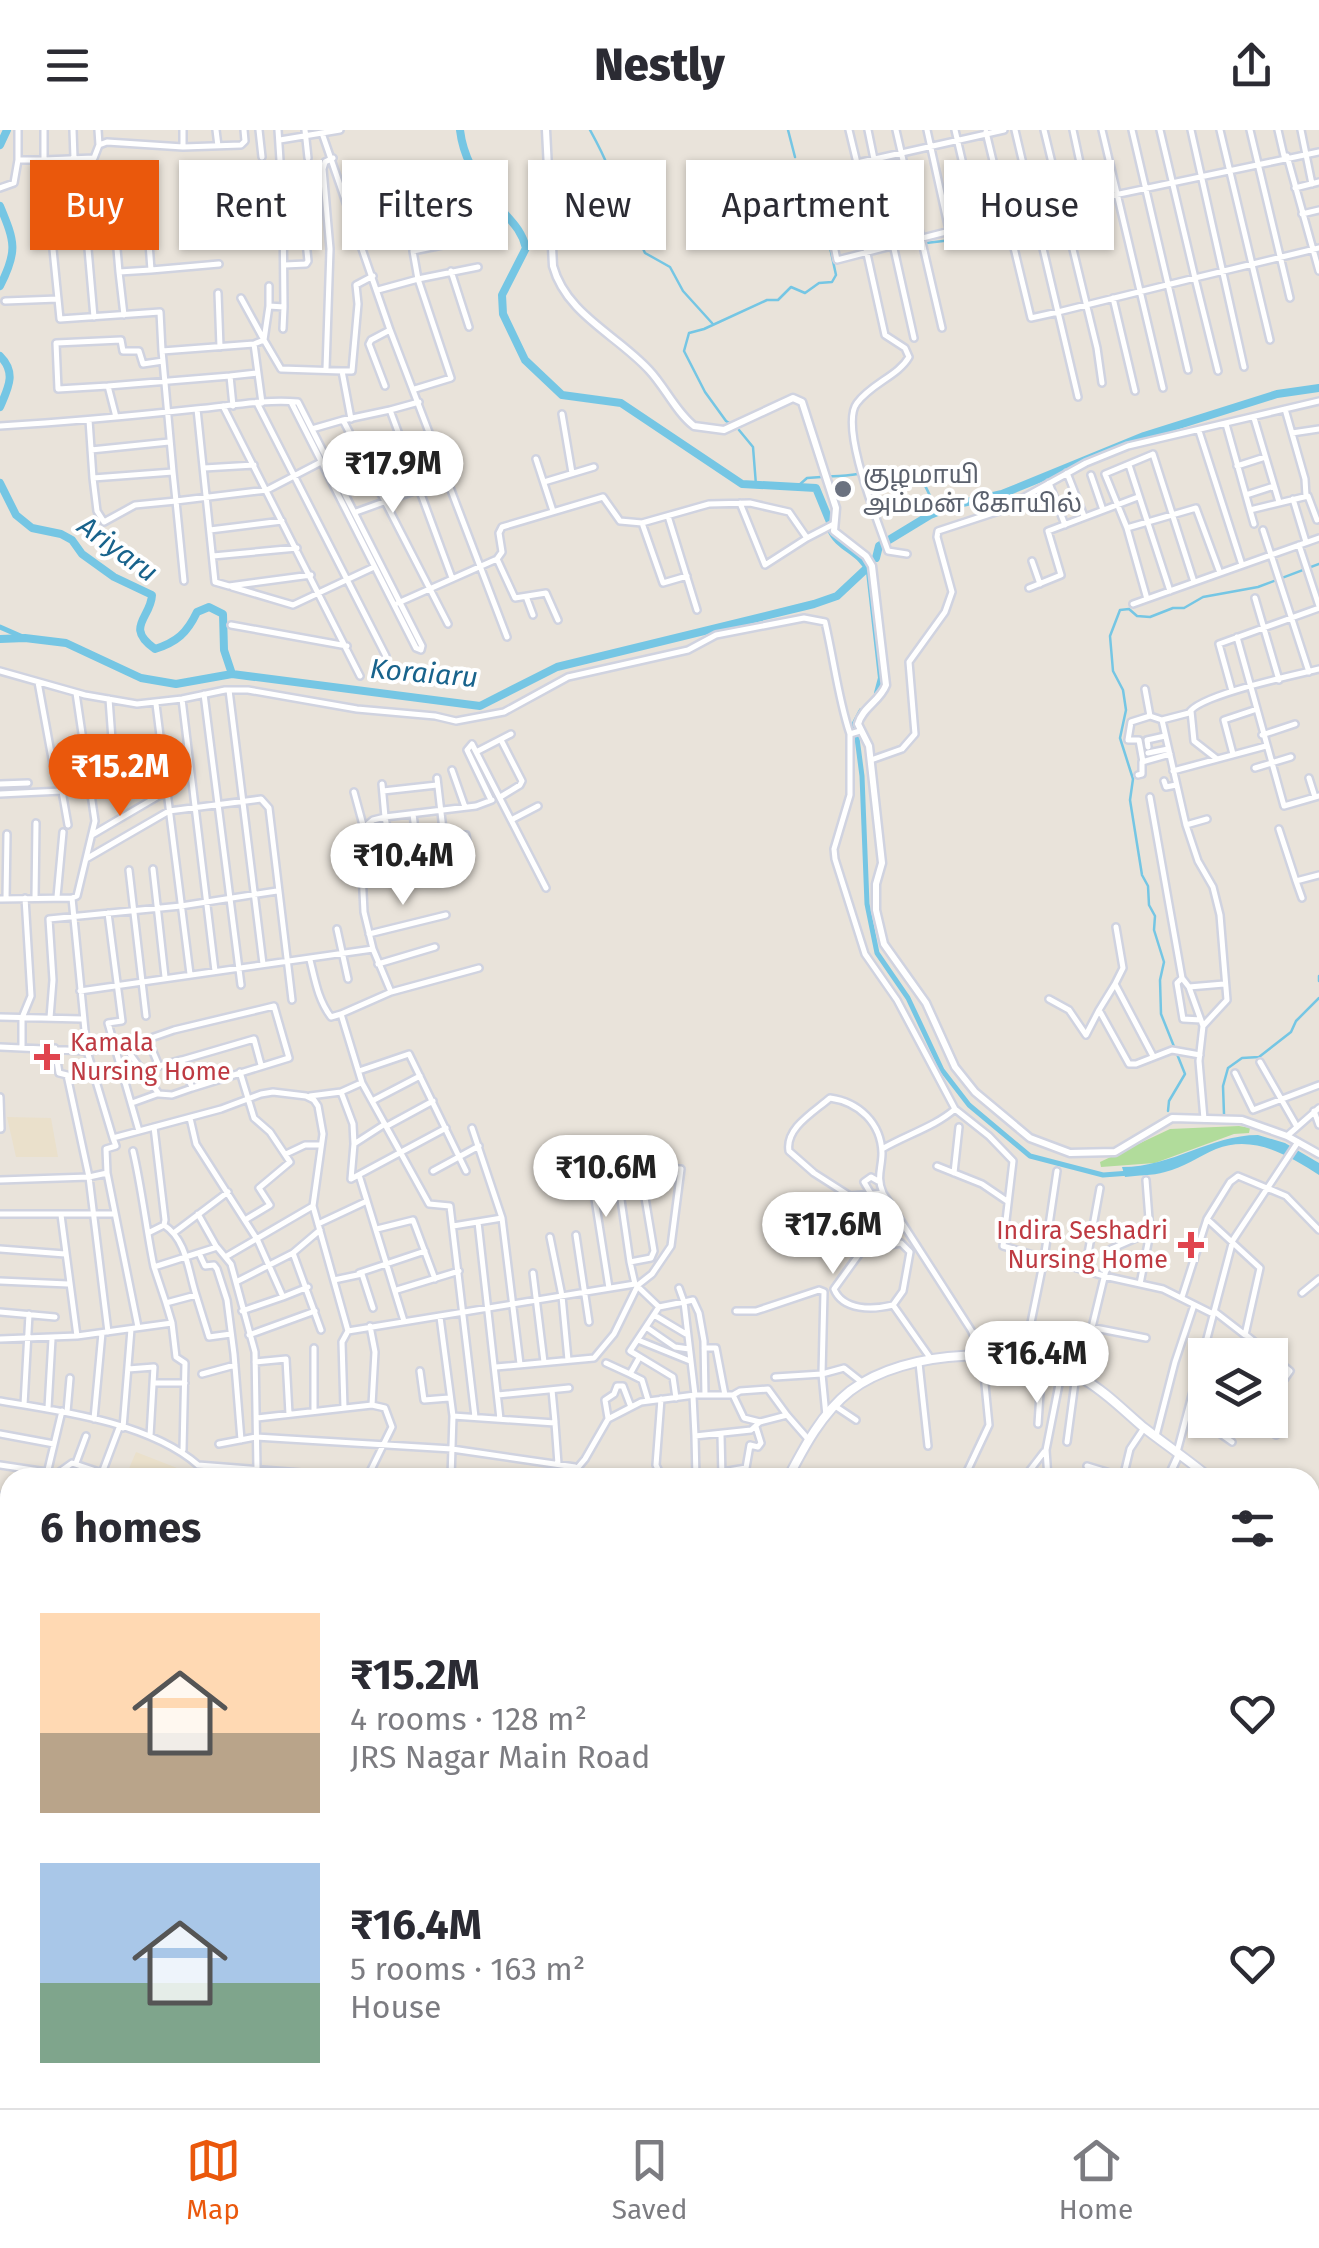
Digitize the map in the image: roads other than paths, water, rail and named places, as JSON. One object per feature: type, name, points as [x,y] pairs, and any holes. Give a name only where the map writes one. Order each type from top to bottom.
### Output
[{"type":"main road","points":[[794,1468],[826,1416],[862,1383],[886,1369],[982,1354],[1043,1360],[1078,1376],[1197,1468]]},
{"type":"street","points":[[1,188],[14,184],[18,130]]},
{"type":"street","points":[[44,130],[44,160],[94,158],[99,145],[98,130]]},
{"type":"street","points":[[73,130],[74,158]]},
{"type":"street","points":[[120,130],[120,143]]},
{"type":"street","points":[[183,130],[183,147]]},
{"type":"street","points":[[216,130],[218,146]]},
{"type":"street","points":[[99,145],[241,146],[245,141],[244,130]]},
{"type":"street","points":[[259,130],[262,157]]},
{"type":"street","points":[[278,130],[281,160]]},
{"type":"street","points":[[280,140],[340,130]]},
{"type":"street","points":[[546,130],[551,249],[558,283],[589,319],[649,370],[694,426],[724,430],[782,403],[800,400],[836,508],[834,524],[838,536],[862,552],[872,566],[886,685],[860,717],[860,731],[869,746],[882,862],[876,884],[876,910],[884,944],[926,1003],[963,1080],[1030,1138],[1070,1153],[1115,1152],[1167,1119],[1204,1118],[1242,1120],[1287,1136],[1319,1154]]},
{"type":"street","points":[[848,130],[855,160]]},
{"type":"street","points":[[868,130],[874,159]]},
{"type":"street","points":[[896,130],[903,160]]},
{"type":"street","points":[[926,130],[944,208]]},
{"type":"street","points":[[955,130],[962,160]]},
{"type":"street","points":[[870,160],[1004,130]]},
{"type":"street","points":[[1015,130],[1021,160]]},
{"type":"street","points":[[1044,130],[1051,160]]},
{"type":"street","points":[[1073,130],[1079,160]]},
{"type":"street","points":[[1102,130],[1163,388]]},
{"type":"street","points":[[1132,130],[1188,370]]},
{"type":"street","points":[[1160,130],[1218,371]]},
{"type":"street","points":[[1191,130],[1244,368]]},
{"type":"street","points":[[1220,130],[1270,340]]},
{"type":"street","points":[[1250,130],[1290,298]]},
{"type":"street","points":[[1278,130],[1319,272]]},
{"type":"street","points":[[1295,188],[1316,183],[1301,130]]},
{"type":"street","points":[[322,132],[390,330],[507,636]]},
{"type":"street","points":[[986,132],[992,160]]},
{"type":"street","points":[[306,133],[308,158]]},
{"type":"street","points":[[1114,196],[1201,174],[1319,152]]},
{"type":"street","points":[[326,369],[330,249],[324,169],[325,162],[333,158]]},
{"type":"street","points":[[18,160],[30,160]]},
{"type":"street","points":[[1302,214],[1319,210]]},
{"type":"street","points":[[924,249],[942,328]]},
{"type":"street","points":[[1014,250],[1031,318],[1315,249]]},
{"type":"street","points":[[53,250],[60,319],[160,312],[184,581]]},
{"type":"street","points":[[88,250],[94,317]]},
{"type":"street","points":[[117,250],[124,315]]},
{"type":"street","points":[[150,250],[151,270]]},
{"type":"street","points":[[284,250],[284,330]]},
{"type":"street","points":[[284,265],[306,264],[307,250]]},
{"type":"street","points":[[413,250],[418,279],[451,378],[415,389]]},
{"type":"street","points":[[835,250],[837,260],[880,250]]},
{"type":"street","points":[[864,250],[885,334],[908,352],[907,362],[872,386],[850,416],[862,475],[888,551],[907,554]]},
{"type":"street","points":[[895,250],[914,338]]},
{"type":"street","points":[[1042,250],[1078,397]]},
{"type":"street","points":[[1073,250],[1098,348],[1102,383]]},
{"type":"street","points":[[119,272],[219,264]]},
{"type":"street","points":[[378,290],[478,267]]},
{"type":"street","points":[[451,271],[469,327]]},
{"type":"street","points":[[241,298],[281,369],[352,371],[356,285],[373,276]]},
{"type":"street","points":[[264,340],[269,286]]},
{"type":"street","points":[[218,293],[220,347]]},
{"type":"street","points":[[1114,298],[1135,391]]},
{"type":"street","points":[[5,301],[58,300]]},
{"type":"street","points":[[269,306],[284,307]]},
{"type":"street","points":[[385,386],[370,344],[390,330]]},
{"type":"street","points":[[163,361],[143,364],[139,351],[123,351],[121,340],[56,343],[58,389],[258,373]]},
{"type":"street","points":[[162,351],[264,340]]},
{"type":"street","points":[[254,344],[260,403],[386,656]]},
{"type":"street","points":[[342,371],[347,420],[448,624]]},
{"type":"street","points":[[230,376],[232,406]]},
{"type":"street","points":[[108,386],[116,417]]},
{"type":"street","points":[[870,761],[902,749],[916,734],[909,662],[945,612],[952,592],[937,533],[999,511],[1067,472],[1128,446],[1319,401]]},
{"type":"street","points":[[2,426],[290,402],[356,512],[378,565]]},
{"type":"street","points":[[309,429],[418,402]]},
{"type":"street","points":[[223,406],[360,676]]},
{"type":"street","points":[[197,409],[215,582],[293,604],[378,565]]},
{"type":"street","points":[[1285,409],[1305,479],[1306,496],[1317,520]]},
{"type":"street","points":[[390,410],[452,578]]},
{"type":"street","points":[[562,414],[572,474]]},
{"type":"street","points":[[1254,418],[1279,502]]},
{"type":"street","points":[[88,420],[97,511],[104,522],[134,506],[267,490],[321,462]]},
{"type":"street","points":[[1226,424],[1254,524]]},
{"type":"street","points":[[1292,433],[1319,428]]},
{"type":"street","points":[[309,429],[321,462],[421,642],[421,650],[416,648],[398,604]]},
{"type":"street","points":[[1199,431],[1242,565]]},
{"type":"street","points":[[91,450],[169,442]]},
{"type":"street","points":[[1146,599],[1127,528],[1105,474],[1154,454],[1194,582]]},
{"type":"street","points":[[1237,466],[1264,457]]},
{"type":"street","points":[[536,459],[552,511]]},
{"type":"street","points":[[1129,464],[1170,591]]},
{"type":"street","points":[[204,468],[254,465]]},
{"type":"street","points":[[543,482],[594,467]]},
{"type":"street","points":[[94,478],[173,472]]},
{"type":"street","points":[[1067,472],[1084,517]]},
{"type":"street","points":[[1091,475],[1103,510]]},
{"type":"street","points":[[356,512],[448,479]]},
{"type":"street","points":[[1049,483],[1065,525]]},
{"type":"street","points":[[1246,496],[1274,486]]},
{"type":"street","points":[[1250,510],[1306,496]]},
{"type":"street","points":[[398,604],[497,559],[502,552],[502,527],[602,497],[609,502],[616,520],[642,523],[709,504],[740,502],[789,512],[807,538]]},
{"type":"street","points":[[1029,588],[1061,575],[1048,533],[1138,497]]},
{"type":"street","points":[[1232,691],[1219,644],[1319,607],[1306,567],[1293,499]]},
{"type":"street","points":[[740,502],[765,565],[834,524]]},
{"type":"street","points":[[1127,528],[1192,508],[1198,510],[1220,573]]},
{"type":"street","points":[[668,516],[698,610]]},
{"type":"street","points":[[210,530],[282,521]]},
{"type":"street","points":[[642,523],[663,583],[687,576]]},
{"type":"street","points":[[1263,530],[1309,672]]},
{"type":"street","points":[[1132,604],[1319,538]]},
{"type":"street","points":[[213,556],[297,548]]},
{"type":"street","points":[[497,559],[516,598],[548,594],[558,620]]},
{"type":"street","points":[[1032,561],[1040,584]]},
{"type":"street","points":[[229,586],[311,576]]},
{"type":"street","points":[[526,598],[533,615]]},
{"type":"street","points":[[1255,598],[1279,680]]},
{"type":"street","points":[[0,672],[137,704],[248,690],[456,721],[504,712],[568,677],[688,650],[716,635],[804,618],[821,619],[825,622],[850,734],[850,795],[834,849],[835,859],[865,954],[896,1000],[955,1109],[1013,1161],[1003,1246],[1182,1297],[1214,1313],[1249,1338]]},
{"type":"street","points":[[230,625],[346,646]]},
{"type":"street","points":[[1238,637],[1284,806],[1317,797],[1309,778]]},
{"type":"street","points":[[1217,759],[1194,742],[1191,711],[1195,703],[1319,669]]},
{"type":"street","points":[[38,682],[53,764],[138,749],[146,789]]},
{"type":"street","points":[[1145,689],[1150,716]]},
{"type":"street","points":[[228,690],[264,964]]},
{"type":"street","points":[[7,834],[3,899],[77,896],[94,821],[76,692]]},
{"type":"street","points":[[204,694],[242,986]]},
{"type":"street","points":[[182,699],[215,972]]},
{"type":"street","points":[[109,700],[113,753],[123,802]]},
{"type":"street","points":[[156,702],[190,974]]},
{"type":"street","points":[[1233,755],[1224,720],[1256,709]]},
{"type":"street","points":[[1138,775],[1142,774],[1143,762],[1138,740],[1128,738],[1130,722],[1150,716],[1162,720],[1191,711]]},
{"type":"street","points":[[1162,720],[1186,826],[1220,915],[1225,1006],[1202,1023],[1182,1019],[1177,983],[1182,978]]},
{"type":"street","points":[[1262,735],[1295,724]]},
{"type":"street","points":[[850,734],[860,731]]},
{"type":"street","points":[[477,751],[512,734]]},
{"type":"street","points":[[1165,736],[1147,740],[1148,750],[1169,752]]},
{"type":"street","points":[[391,992],[378,964],[364,912],[360,831],[363,826],[385,818],[465,808],[492,800],[522,784],[501,740]]},
{"type":"street","points":[[492,800],[468,746],[473,745],[477,751],[546,888]]},
{"type":"street","points":[[1173,771],[1266,746]]},
{"type":"street","points":[[1143,762],[1169,752]]},
{"type":"street","points":[[1255,768],[1291,757]]},
{"type":"street","points":[[452,770],[465,808]]},
{"type":"street","points":[[1164,781],[1166,786],[1176,784]]},
{"type":"street","points":[[390,844],[382,788],[437,782],[446,848]]},
{"type":"street","points":[[0,784],[28,783]]},
{"type":"street","points":[[91,838],[166,790]]},
{"type":"street","points":[[0,794],[62,791],[68,825]]},
{"type":"street","points":[[354,792],[363,826]]},
{"type":"street","points":[[1150,797],[1182,978],[1202,1023],[1204,1118]]},
{"type":"street","points":[[86,859],[169,811],[261,799],[269,808],[292,1000]]},
{"type":"street","points":[[512,819],[538,806]]},
{"type":"street","points":[[413,814],[416,838]]},
{"type":"street","points":[[1186,826],[1207,819]]},
{"type":"street","points":[[35,898],[36,823]]},
{"type":"street","points":[[1279,829],[1302,898]]},
{"type":"street","points":[[56,897],[63,832]]},
{"type":"street","points":[[444,837],[466,835],[469,854]]},
{"type":"street","points":[[154,869],[165,977]]},
{"type":"street","points":[[129,870],[146,1016]]},
{"type":"street","points":[[1296,882],[1319,875]]},
{"type":"street","points":[[362,883],[402,876]]},
{"type":"street","points":[[50,1018],[54,980],[49,919],[181,906],[277,891]]},
{"type":"street","points":[[22,1047],[22,1018],[31,996],[25,898]]},
{"type":"street","points":[[72,898],[82,1019],[87,1051],[116,1146],[106,1150],[107,1172],[135,1328],[121,1428],[106,1468]]},
{"type":"street","points":[[108,913],[122,1021],[108,1023],[139,1131]]},
{"type":"street","points":[[369,934],[446,916]]},
{"type":"street","points":[[1049,999],[1068,1010],[1086,1035],[1123,968],[1116,926]]},
{"type":"street","points":[[338,930],[348,979]]},
{"type":"street","points":[[378,964],[434,948]]},
{"type":"street","points":[[80,991],[373,949]]},
{"type":"street","points":[[310,960],[331,1017],[391,992],[479,968]]},
{"type":"street","points":[[1115,984],[1153,1056]]},
{"type":"street","points":[[1189,987],[1225,984]]},
{"type":"street","points":[[0,1046],[87,1051],[125,1047],[274,1006],[289,1058],[132,1104]]},
{"type":"street","points":[[1100,1010],[1129,1064],[1172,1050],[1200,1054]]},
{"type":"street","points":[[341,1014],[362,1083],[429,1204],[450,1206],[475,1418]]},
{"type":"street","points":[[0,1017],[82,1019]]},
{"type":"street","points":[[123,1075],[254,1039],[261,1065]]},
{"type":"street","points":[[148,1040],[159,1066]]},
{"type":"street","points":[[125,1047],[159,1094]]},
{"type":"street","points":[[56,1048],[59,1073],[68,1076],[90,1177],[105,1332],[94,1420]]},
{"type":"street","points":[[358,1071],[408,1052],[466,1171]]},
{"type":"street","points":[[182,1060],[192,1088]]},
{"type":"street","points":[[1260,1062],[1296,1125]]},
{"type":"street","points":[[240,1072],[256,1122],[270,1132],[290,1162],[259,1188],[270,1205],[246,1220]]},
{"type":"street","points":[[1235,1073],[1252,1110],[1319,1086]]},
{"type":"street","points":[[372,1101],[420,1076]]},
{"type":"street","points":[[113,1138],[274,1092],[306,1096],[342,1092],[362,1083]]},
{"type":"street","points":[[342,1092],[353,1124],[350,1178],[446,1128]]},
{"type":"street","points":[[306,1096],[318,1106],[323,1123],[313,1206],[348,1331],[342,1342],[344,1408]]},
{"type":"street","points":[[0,1097],[1,1129]]},
{"type":"street","points":[[883,1192],[850,1196],[837,1188],[789,1152],[791,1132],[830,1098],[855,1106],[879,1136],[882,1148],[878,1181],[883,1192],[982,1354],[988,1430],[969,1468]]},
{"type":"street","points":[[354,1144],[433,1101]]},
{"type":"street","points":[[882,1148],[922,1127],[939,1123],[955,1109]]},
{"type":"street","points":[[1287,1136],[1317,1109]]},
{"type":"street","points":[[1317,1109],[1319,1125]]},
{"type":"street","points":[[190,1118],[196,1144],[246,1220],[282,1297]]},
{"type":"street","points":[[154,1127],[164,1225]]},
{"type":"street","points":[[954,1173],[958,1127]]},
{"type":"street","points":[[472,1128],[502,1218],[520,1364]]},
{"type":"street","points":[[286,1154],[322,1144]]},
{"type":"street","points":[[1208,1338],[1233,1240],[1297,1145]]},
{"type":"street","points":[[433,1170],[479,1146]]},
{"type":"street","points":[[133,1151],[140,1172],[154,1266],[172,1323],[176,1358],[185,1363],[182,1450]]},
{"type":"street","points":[[638,1152],[653,1256],[661,1263]]},
{"type":"street","points":[[937,1166],[982,1184],[1007,1201]]},
{"type":"street","points":[[496,1366],[596,1356],[614,1334],[636,1284],[661,1263],[671,1246],[680,1169],[640,1168],[600,1174],[592,1180],[609,1288]]},
{"type":"street","points":[[0,1180],[90,1177],[107,1172]]},
{"type":"street","points":[[617,1172],[636,1284],[659,1307]]},
{"type":"street","points":[[1024,1357],[1057,1172]]},
{"type":"street","points":[[359,1175],[404,1321]]},
{"type":"street","points":[[1182,1297],[1207,1219],[1234,1176],[1290,1199],[1319,1230]]},
{"type":"street","points":[[871,1194],[864,1182],[870,1177],[878,1181]]},
{"type":"street","points":[[1140,1284],[1150,1232],[1146,1180]]},
{"type":"street","points":[[1084,1270],[1100,1188]]},
{"type":"street","points":[[174,1232],[228,1192]]},
{"type":"street","points":[[238,1282],[293,1253],[319,1227],[368,1200]]},
{"type":"street","points":[[227,1256],[313,1206]]},
{"type":"street","points":[[0,1214],[113,1214]]},
{"type":"street","points":[[198,1214],[217,1248],[227,1256],[238,1282],[255,1362],[258,1468]]},
{"type":"street","points":[[61,1215],[77,1336]]},
{"type":"street","points":[[874,1239],[883,1246],[901,1243],[910,1252],[903,1290],[893,1305],[878,1309],[841,1300],[834,1288],[846,1268],[874,1239],[898,1217]]},
{"type":"street","points":[[453,1226],[502,1218]]},
{"type":"street","points":[[1207,1219],[1260,1268],[1246,1335]]},
{"type":"street","points":[[377,1229],[413,1220],[435,1278]]},
{"type":"street","points":[[478,1222],[500,1419]]},
{"type":"street","points":[[164,1225],[174,1232],[186,1256],[209,1337],[231,1334]]},
{"type":"street","points":[[147,1234],[164,1225]]},
{"type":"street","points":[[1067,1442],[1078,1376],[1112,1246],[1150,1232]]},
{"type":"street","points":[[576,1234],[588,1322]]},
{"type":"street","points":[[550,1237],[562,1296],[568,1360]]},
{"type":"street","points":[[0,1248],[65,1254]]},
{"type":"street","points":[[154,1266],[217,1248]]},
{"type":"street","points":[[334,1280],[425,1251]]},
{"type":"street","points":[[199,1253],[204,1266],[214,1265],[217,1269],[226,1300],[240,1440]]},
{"type":"street","points":[[293,1253],[320,1330]]},
{"type":"street","points":[[630,1262],[653,1256]]},
{"type":"street","points":[[360,1272],[373,1308]]},
{"type":"street","points":[[397,1290],[459,1272]]},
{"type":"street","points":[[533,1273],[544,1362]]},
{"type":"street","points":[[1302,1294],[1319,1278]]},
{"type":"street","points":[[0,1281],[68,1284]]},
{"type":"street","points":[[348,1331],[636,1284]]},
{"type":"street","points":[[242,1311],[308,1288]]},
{"type":"street","points":[[679,1288],[690,1349],[696,1468]]},
{"type":"street","points":[[736,1311],[756,1310],[819,1290],[824,1292],[822,1374],[826,1416]]},
{"type":"street","points":[[166,1303],[196,1295]]},
{"type":"street","points":[[676,1398],[673,1377],[630,1351],[659,1307],[693,1300],[704,1348],[705,1395]]},
{"type":"street","points":[[893,1305],[932,1361]]},
{"type":"street","points":[[1156,1437],[1174,1362],[1194,1305]]},
{"type":"street","points":[[0,1312],[55,1317]]},
{"type":"street","points":[[249,1335],[315,1312]]},
{"type":"street","points":[[24,1405],[29,1314]]},
{"type":"street","points":[[654,1315],[686,1334]]},
{"type":"street","points":[[440,1317],[453,1416],[451,1468]]},
{"type":"street","points":[[0,1339],[52,1339],[172,1323]]},
{"type":"street","points":[[370,1326],[375,1352],[372,1406]]},
{"type":"street","points":[[646,1327],[675,1347],[690,1349]]},
{"type":"street","points":[[1090,1328],[1146,1338]]},
{"type":"street","points":[[48,1408],[52,1339]]},
{"type":"street","points":[[638,1340],[690,1362]]},
{"type":"street","points":[[314,1348],[314,1411]]},
{"type":"street","points":[[704,1348],[716,1348],[729,1395],[744,1418],[756,1426]]},
{"type":"street","points":[[630,1374],[639,1358]]},
{"type":"street","points":[[255,1362],[286,1359],[288,1414]]},
{"type":"street","points":[[1038,1424],[1043,1360]]},
{"type":"street","points":[[606,1362],[640,1379],[648,1400]]},
{"type":"street","points":[[919,1362],[928,1446]]},
{"type":"street","points":[[128,1369],[153,1365],[150,1437]]},
{"type":"street","points":[[202,1374],[235,1366]]},
{"type":"street","points":[[1047,1468],[1046,1450],[1062,1368]]},
{"type":"street","points":[[775,1376],[848,1369],[862,1383]]},
{"type":"street","points":[[420,1371],[424,1400],[449,1398]]},
{"type":"street","points":[[49,1468],[65,1412],[70,1378]]},
{"type":"street","points":[[154,1384],[185,1383]]},
{"type":"street","points":[[608,1419],[605,1400],[617,1386],[623,1386],[631,1407]]},
{"type":"street","points":[[498,1395],[569,1388]]},
{"type":"street","points":[[220,1444],[256,1437],[452,1449],[575,1467],[585,1459],[608,1419],[648,1400],[768,1389],[809,1440]]},
{"type":"street","points":[[552,1390],[558,1464]]},
{"type":"street","points":[[658,1468],[661,1398]]},
{"type":"street","points":[[0,1401],[65,1412],[150,1437],[182,1450],[198,1464],[246,1468]]},
{"type":"street","points":[[835,1406],[856,1420]]},
{"type":"street","points":[[256,1418],[344,1408],[385,1408],[392,1427],[372,1468]]},
{"type":"street","points":[[1172,1468],[1188,1411]]},
{"type":"street","points":[[695,1436],[722,1435],[787,1415]]},
{"type":"street","points":[[453,1416],[555,1422]]},
{"type":"street","points":[[746,1468],[756,1426]]},
{"type":"street","points":[[1125,1468],[1130,1449],[1144,1428]]},
{"type":"street","points":[[0,1434],[54,1444]]},
{"type":"street","points":[[722,1435],[722,1468]]},
{"type":"street","points":[[76,1463],[86,1436]]},
{"type":"street","points":[[1226,1438],[1232,1442]]},
{"type":"street","points":[[1032,1468],[1046,1450]]},
{"type":"street","points":[[63,1468],[76,1463],[86,1468]]},
{"type":"street","points":[[1087,1466],[1094,1468]]},
{"type":"water","points":[[1258,1135],[1285,1143],[1319,1163],[1319,1175],[1283,1154],[1243,1144],[1216,1149],[1160,1173],[1125,1177],[1122,1167],[1158,1162],[1224,1140]]},
{"type":"waterway","name":"Ariyaru","points":[[0,145],[7,130]]},
{"type":"waterway","points":[[460,130],[477,177],[517,229],[526,248],[502,295],[503,314],[525,360],[562,395],[621,403],[742,484],[816,488],[830,522]]},
{"type":"waterway","points":[[590,130],[612,178],[614,208],[620,220],[632,225],[645,253],[670,267],[683,291],[712,323]]},
{"type":"waterway","points":[[788,130],[795,157]]},
{"type":"waterway","name":"Ariyaru","points":[[0,206],[12,246],[10,264],[0,286]]},
{"type":"waterway","points":[[926,243],[944,241]]},
{"type":"waterway","points":[[731,424],[705,392],[684,351],[689,333],[767,300],[778,300],[791,287],[805,293],[819,283],[832,282],[836,275],[831,250]]},
{"type":"waterway","points":[[869,254],[887,250]]},
{"type":"waterway","name":"Ariyaru","points":[[0,356],[10,375],[0,407]]},
{"type":"waterway","points":[[876,558],[879,546],[930,515],[958,504],[1002,494],[1144,436],[1277,394],[1319,388]]},
{"type":"waterway","points":[[739,430],[753,447],[756,485]]},
{"type":"waterway","points":[[829,476],[911,471],[921,478],[937,512]]},
{"type":"waterway","points":[[798,486],[807,478],[821,477]]},
{"type":"waterway","name":"Ariyaru","points":[[0,483],[16,515],[32,528],[72,540],[82,554],[114,577],[152,595],[140,628],[141,635],[155,649],[180,636],[197,612],[209,607],[223,614],[224,650],[232,674]]},
{"type":"waterway","points":[[831,529],[870,572],[882,678],[878,693]]},
{"type":"waterway","points":[[1168,1111],[1169,1101],[1185,1074],[1161,1014],[1164,962],[1154,930],[1148,886],[1142,875],[1130,800],[1133,779],[1120,738],[1126,710],[1123,690],[1113,671],[1110,636],[1120,610],[1129,609],[1137,616],[1150,617],[1184,608],[1203,597],[1258,587],[1319,564]]},
{"type":"waterway","name":"Koraiaru","points":[[0,639],[66,643],[141,678],[176,684],[232,674],[480,706],[557,667],[837,596],[868,567]]},
{"type":"waterway","points":[[0,627],[25,638]]},
{"type":"waterway","points":[[853,729],[862,712]]},
{"type":"waterway","points":[[857,738],[867,904],[877,953],[908,998],[942,1070],[969,1105],[1030,1156],[1103,1175],[1130,1173]]},
{"type":"waterway","points":[[1319,976],[1319,981]]},
{"type":"waterway","points":[[1224,1114],[1223,1086],[1228,1068],[1242,1058],[1259,1057],[1291,1032],[1296,1021],[1319,998]]},
{"type":"place","name":"குழமாயி அம்மன் கோயில்","points":[[843,489]]},
{"type":"place","name":"Kamala Nursing Home","points":[[47,1057]]},
{"type":"place","name":"Indira Seshadri Nursing Home","points":[[1191,1245]]}]
